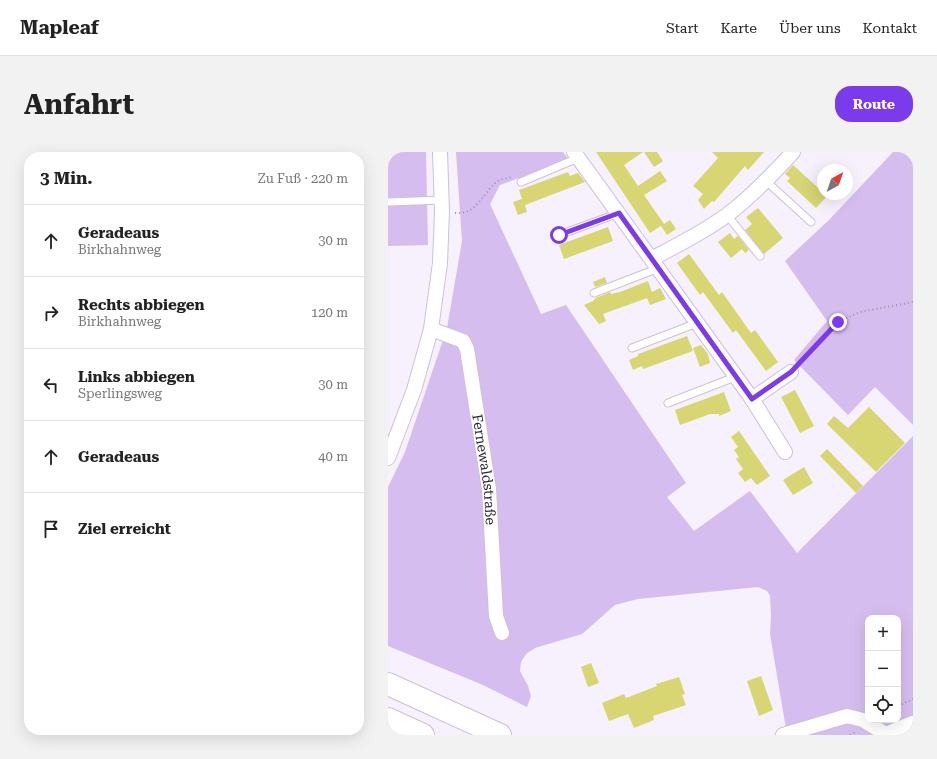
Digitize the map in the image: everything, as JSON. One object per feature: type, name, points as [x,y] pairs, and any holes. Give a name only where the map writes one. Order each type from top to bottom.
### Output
[{"type":"highway","points":[[388,684],[500,735]]},
{"type":"highway","points":[[388,720],[423,735]]},
{"type":"main road","points":[[891,735],[913,726]]},
{"type":"street","points":[[388,458],[414,390],[431,329],[440,263],[442,206],[440,152]]},
{"type":"street","points":[[656,263],[727,215],[766,181],[793,152]]},
{"type":"street","points":[[576,155],[656,263],[752,399],[785,452]]},
{"type":"street","name":"Fernewaldstraße","points":[[431,329],[463,341],[467,349],[489,489],[496,616],[502,633]]},
{"type":"street","points":[[752,399],[791,372]]},
{"type":"street","points":[[783,735],[847,716],[863,720],[887,735]]},
{"type":"lane","points":[[521,182],[538,175],[576,155]]},
{"type":"lane","points":[[766,181],[810,222]]},
{"type":"lane","points":[[388,202],[442,206]]},
{"type":"lane","points":[[559,235],[619,213]]},
{"type":"lane","points":[[727,215],[760,256]]},
{"type":"lane","points":[[594,293],[656,263]]},
{"type":"lane","points":[[632,348],[698,323]]},
{"type":"lane","points":[[668,403],[736,378]]},
{"type":"path","points":[[442,206],[461,214],[479,204],[496,182],[533,172],[538,175]]},
{"type":"path","points":[[791,372],[838,322],[860,312],[913,302]]},
{"type":"path","points":[[901,705],[913,699]]},
{"type":"shaded area","points":[[388,152],[426,152],[428,245],[388,246]]},
{"type":"shaded area","points":[[456,152],[563,152],[569,160],[500,185],[490,204],[541,314],[566,305],[686,483],[667,497],[694,531],[750,491],[797,553],[913,436],[913,735],[787,735],[770,634],[770,596],[767,591],[758,587],[638,599],[615,605],[582,634],[535,648],[526,654],[521,662],[520,671],[528,686],[531,696],[527,707],[483,685],[388,646],[388,487],[405,452],[447,328],[462,241]]},
{"type":"shaded area","points":[[893,152],[913,152],[913,425],[875,387],[848,415],[794,360],[827,321],[785,261],[829,220],[848,200],[853,200],[853,194]]},
{"type":"building","points":[[596,152],[643,152],[624,165],[638,186],[660,171],[667,181],[644,195],[664,224],[650,233]]},
{"type":"building","points":[[644,152],[657,152],[663,161],[654,167]]},
{"type":"building","points":[[712,152],[764,152],[748,170],[745,166],[714,202],[712,201],[704,209],[698,200],[703,194],[693,186],[718,158]]},
{"type":"building","points":[[793,165],[817,187],[817,200],[823,200],[816,208],[787,181],[790,178],[785,174]]},
{"type":"building","points":[[568,172],[570,176],[578,173],[585,182],[525,205],[527,212],[518,215],[513,202],[522,199],[519,190]]},
{"type":"building","points":[[758,208],[783,238],[764,254],[745,230],[752,224],[746,217]]},
{"type":"building","points":[[670,220],[676,229],[667,235],[661,226]]},
{"type":"building","points":[[608,227],[613,241],[564,259],[559,245]]},
{"type":"building","points":[[730,233],[734,239],[738,236],[749,250],[745,253],[742,249],[731,258],[718,242]]},
{"type":"building","points":[[689,254],[719,295],[722,292],[751,333],[755,330],[778,362],[766,371],[736,330],[733,333],[703,292],[700,295],[677,263]]},
{"type":"building","points":[[605,277],[607,283],[595,287],[593,282]]},
{"type":"building","points":[[648,281],[652,292],[660,288],[666,299],[650,305],[647,298],[603,314],[606,321],[599,324],[584,305],[610,292],[611,294],[620,292]]},
{"type":"building","points":[[687,336],[693,351],[643,369],[642,366],[633,370],[629,360],[638,356],[638,354]]},
{"type":"building","points":[[701,345],[708,354],[710,363],[700,367],[693,348]]},
{"type":"building","points":[[795,390],[814,426],[800,433],[781,397]]},
{"type":"building","points":[[724,392],[731,411],[719,416],[719,414],[710,414],[680,425],[675,410]]},
{"type":"building","points":[[869,407],[905,443],[876,472],[827,424],[834,416],[848,428]]},
{"type":"building","points":[[739,431],[770,476],[757,485],[751,478],[745,482],[738,473],[743,469],[736,459],[739,457],[734,450],[738,447],[731,437]]},
{"type":"building","points":[[827,449],[863,486],[856,493],[820,456]]},
{"type":"building","points":[[804,467],[813,483],[793,495],[783,480]]},
{"type":"building","points":[[591,663],[599,683],[588,687],[581,667]]},
{"type":"building","points":[[761,676],[773,710],[759,716],[747,681]]},
{"type":"building","points":[[679,677],[685,694],[682,695],[686,705],[653,716],[654,720],[634,728],[628,714],[609,721],[602,703],[624,694],[626,698],[657,686],[656,684]]},
{"type":"route","points":[[559,235],[619,213],[653,258],[752,399],[791,372],[838,322]]}]
